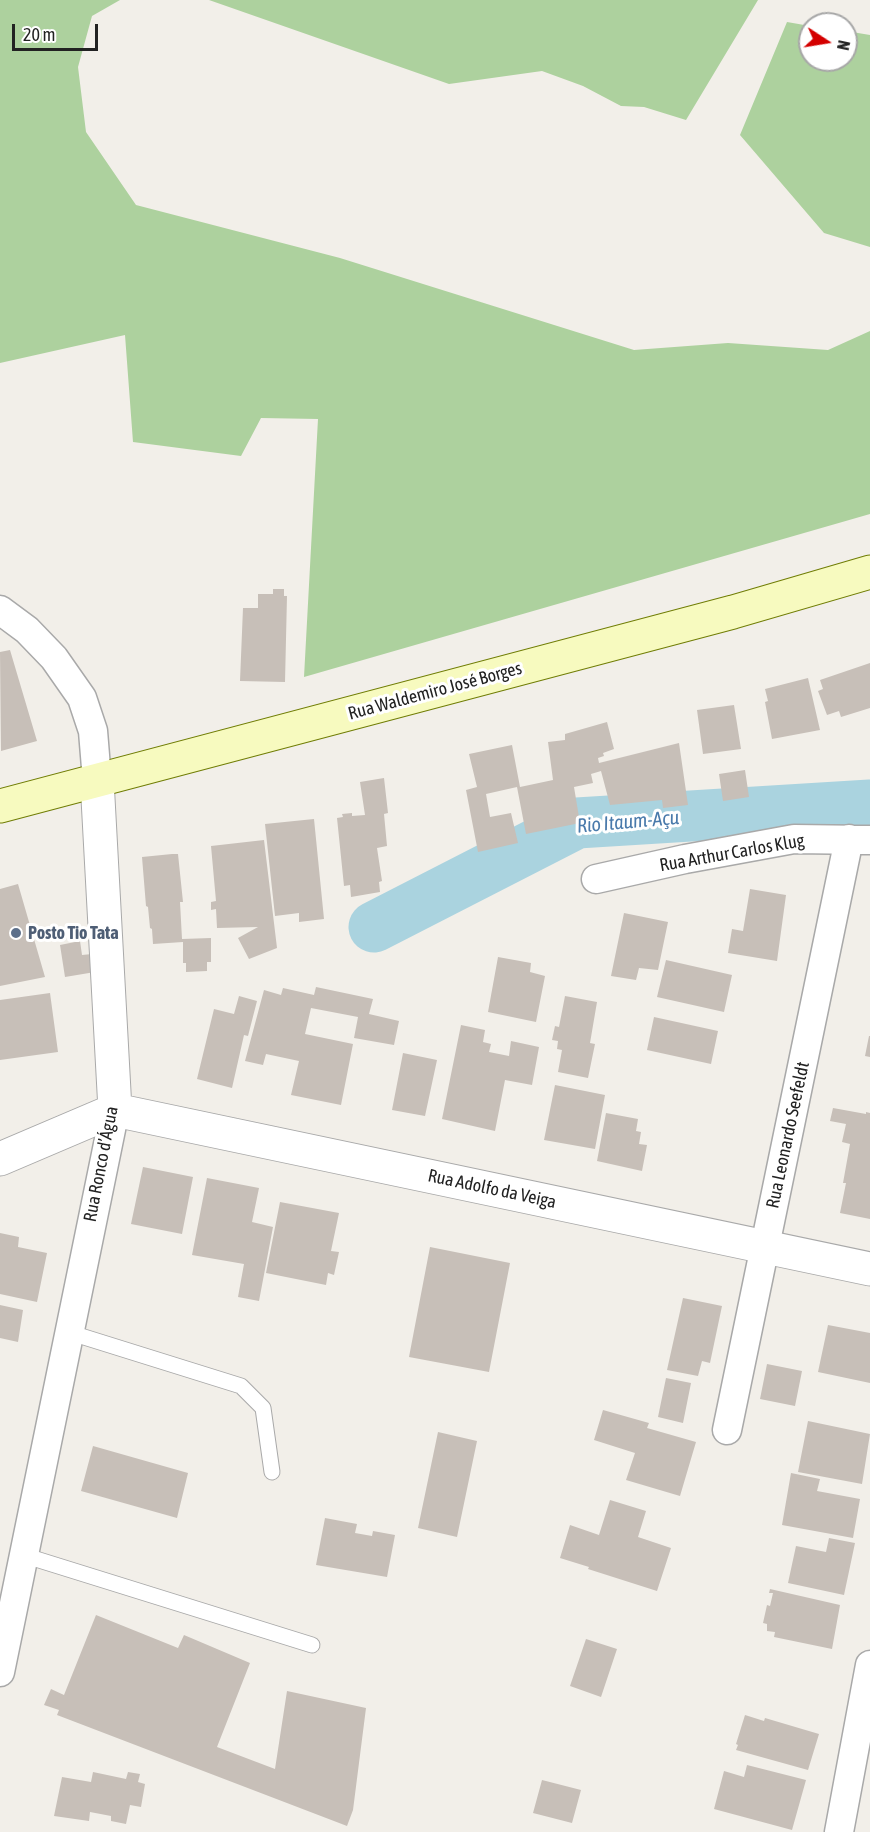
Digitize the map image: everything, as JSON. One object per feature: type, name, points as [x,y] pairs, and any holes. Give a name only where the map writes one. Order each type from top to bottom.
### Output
[{"type":"main road","name":"Rua Waldemiro José Borges","points":[[0,806],[733,612],[870,572]]},
{"type":"street","name":"Rua Ronco d’Água","points":[[0,610],[27,630],[54,658],[82,698],[93,731],[114,1110],[0,1672]]},
{"type":"street","name":"Rua Arthur Carlos Klug","points":[[596,879],[685,859],[794,839],[859,840]]},
{"type":"street","name":"Rua Leonardo Seefeldt","points":[[727,1430],[764,1246],[859,840]]},
{"type":"street","points":[[0,1159],[114,1110]]},
{"type":"street","name":"Rua Adolfo da Veiga","points":[[114,1110],[870,1269]]},
{"type":"street","points":[[839,1832],[870,1665]]},
{"type":"lane","points":[[68,1332],[241,1386],[263,1408],[272,1472]]},
{"type":"lane","points":[[23,1555],[312,1645]]},
{"type":"green space","points":[[0,0],[120,0],[92,16],[78,67],[86,132],[136,205],[340,258],[634,350],[728,343],[828,350],[870,331],[870,514],[304,677],[318,419],[261,418],[241,456],[133,442],[125,335],[0,363]]},
{"type":"green space","points":[[209,0],[758,0],[686,120],[644,107],[621,106],[583,86],[542,71],[449,84]]},
{"type":"green space","points":[[787,22],[798,24],[798,72],[858,72],[858,33],[870,35],[870,247],[824,233],[740,135]]},
{"type":"building","points":[[273,589],[284,589],[284,596],[287,596],[285,682],[240,681],[243,608],[258,608],[258,594],[273,594]]},
{"type":"building","points":[[10,650],[37,741],[1,751],[0,652]]},
{"type":"building","points":[[870,663],[870,708],[841,717],[839,711],[827,715],[818,691],[823,689],[820,680]]},
{"type":"building","points":[[808,678],[820,730],[772,739],[765,702],[768,701],[765,689]]},
{"type":"building","points":[[734,705],[741,749],[703,754],[697,710]]},
{"type":"building","points":[[607,722],[614,749],[603,753],[604,756],[598,758],[599,763],[679,743],[688,805],[663,808],[662,800],[610,805],[601,771],[591,774],[593,783],[574,787],[580,823],[526,834],[517,787],[486,794],[490,817],[511,813],[518,843],[478,852],[466,790],[477,787],[469,754],[512,745],[520,787],[553,780],[548,742],[565,740],[565,734]]},
{"type":"building","points":[[745,770],[749,797],[723,801],[719,774]]},
{"type":"building","points":[[384,778],[388,813],[384,814],[387,846],[377,848],[382,881],[379,882],[380,892],[351,897],[350,885],[344,886],[337,818],[343,817],[342,814],[365,815],[360,782]]},
{"type":"building","points":[[314,819],[324,919],[299,922],[299,913],[275,916],[265,824]]},
{"type":"building","points":[[264,840],[277,948],[249,959],[238,938],[258,927],[217,928],[216,909],[211,910],[211,902],[216,901],[211,846]]},
{"type":"building","points":[[178,854],[183,902],[180,902],[182,939],[211,938],[211,962],[207,962],[207,971],[186,972],[186,963],[183,963],[183,942],[153,944],[146,906],[142,857]]},
{"type":"building","name":"Posto Tio Tata","points":[[18,884],[45,977],[0,986],[0,889]]},
{"type":"building","points":[[750,889],[786,895],[777,961],[728,953],[732,929],[743,931]]},
{"type":"building","points":[[624,913],[668,922],[658,970],[639,968],[636,980],[611,976]]},
{"type":"building","points":[[80,941],[82,955],[92,954],[95,972],[65,977],[60,945]]},
{"type":"building","points":[[498,957],[531,963],[530,972],[545,976],[536,1022],[488,1012]]},
{"type":"building","points":[[666,960],[732,975],[724,1012],[657,997]]},
{"type":"building","points":[[316,987],[373,999],[369,1014],[399,1021],[394,1045],[354,1038],[358,1017],[311,1008],[305,1034],[353,1044],[341,1105],[291,1095],[299,1061],[266,1054],[263,1065],[245,1061],[264,990],[281,995],[283,988],[314,995]]},
{"type":"building","points":[[50,993],[58,1052],[0,1060],[0,1000]]},
{"type":"building","points":[[239,996],[257,1001],[248,1036],[244,1035],[232,1088],[197,1079],[214,1009],[234,1014]]},
{"type":"building","points":[[565,996],[597,1002],[590,1043],[595,1044],[588,1078],[558,1072],[562,1050],[557,1049],[558,1041],[552,1040],[555,1026],[559,1027]]},
{"type":"building","points":[[654,1017],[718,1031],[711,1064],[647,1050]]},
{"type":"building","points":[[461,1025],[485,1030],[483,1042],[491,1044],[489,1052],[509,1056],[511,1041],[539,1047],[532,1085],[505,1080],[495,1131],[442,1119]]},
{"type":"building","points":[[870,1036],[870,1057],[865,1056]]},
{"type":"building","points":[[403,1053],[437,1060],[425,1116],[392,1110]]},
{"type":"building","points":[[555,1085],[605,1095],[595,1149],[544,1140]]},
{"type":"building","points":[[833,1108],[870,1113],[870,1219],[840,1213],[850,1144],[842,1142],[846,1124],[830,1121]]},
{"type":"building","points":[[606,1113],[638,1119],[636,1131],[641,1132],[639,1144],[647,1145],[642,1171],[597,1161]]},
{"type":"building","points":[[143,1167],[193,1177],[182,1234],[131,1224]]},
{"type":"building","points":[[207,1178],[259,1188],[252,1222],[273,1227],[259,1301],[238,1297],[244,1264],[192,1255]]},
{"type":"building","points":[[280,1202],[339,1213],[331,1251],[339,1252],[334,1275],[328,1273],[326,1285],[266,1273]]},
{"type":"building","points":[[0,1233],[19,1237],[18,1247],[47,1253],[37,1302],[0,1294]]},
{"type":"building","points":[[430,1247],[510,1263],[489,1372],[409,1357]]},
{"type":"building","points":[[683,1298],[722,1306],[710,1363],[702,1361],[698,1376],[667,1370]]},
{"type":"building","points":[[0,1305],[23,1310],[18,1342],[0,1338]]},
{"type":"building","points":[[828,1325],[870,1333],[870,1383],[818,1372]]},
{"type":"building","points":[[767,1364],[802,1371],[795,1406],[760,1399]]},
{"type":"building","points":[[666,1378],[691,1383],[683,1423],[658,1417]]},
{"type":"building","points":[[603,1410],[649,1423],[647,1428],[696,1442],[680,1496],[626,1480],[635,1453],[594,1440]]},
{"type":"building","points":[[808,1421],[870,1434],[862,1484],[798,1472]]},
{"type":"building","points":[[438,1432],[477,1441],[457,1537],[418,1528]]},
{"type":"building","points":[[93,1446],[188,1473],[177,1518],[81,1491]]},
{"type":"building","points":[[791,1473],[820,1479],[817,1491],[860,1499],[853,1538],[782,1525]]},
{"type":"building","points":[[610,1500],[646,1511],[638,1537],[671,1548],[657,1591],[560,1558],[570,1525],[599,1535]]},
{"type":"building","points":[[325,1518],[357,1524],[355,1533],[372,1536],[373,1531],[395,1535],[387,1577],[316,1565]]},
{"type":"building","points":[[829,1538],[855,1543],[844,1595],[788,1583],[796,1546],[826,1552]]},
{"type":"building","points":[[770,1589],[840,1605],[832,1649],[774,1637],[775,1632],[767,1631],[767,1624],[763,1623],[767,1605],[770,1606],[773,1593],[769,1593]]},
{"type":"building","points":[[96,1615],[178,1648],[184,1635],[250,1663],[217,1747],[275,1769],[287,1691],[366,1708],[353,1810],[347,1826],[57,1715],[59,1710],[44,1705],[51,1689],[64,1695]]},
{"type":"building","points":[[586,1639],[617,1649],[601,1697],[570,1686]]},
{"type":"building","points":[[745,1715],[764,1721],[765,1718],[819,1734],[808,1770],[736,1750]]},
{"type":"building","points":[[747,1765],[806,1780],[792,1830],[714,1809],[724,1771],[744,1777]]},
{"type":"building","points":[[93,1772],[126,1779],[128,1772],[140,1774],[138,1782],[145,1784],[141,1807],[130,1805],[126,1824],[111,1821],[111,1816],[90,1812],[89,1821],[54,1816],[62,1777],[91,1782]]},
{"type":"building","points":[[542,1780],[581,1790],[572,1823],[533,1813]]},
{"type":"waterway","name":"Rio Itaum-Açu","points":[[374,927],[577,823],[870,805]]},
{"type":"place","name":"Posto Tio Tata","points":[[16,933]]}]
